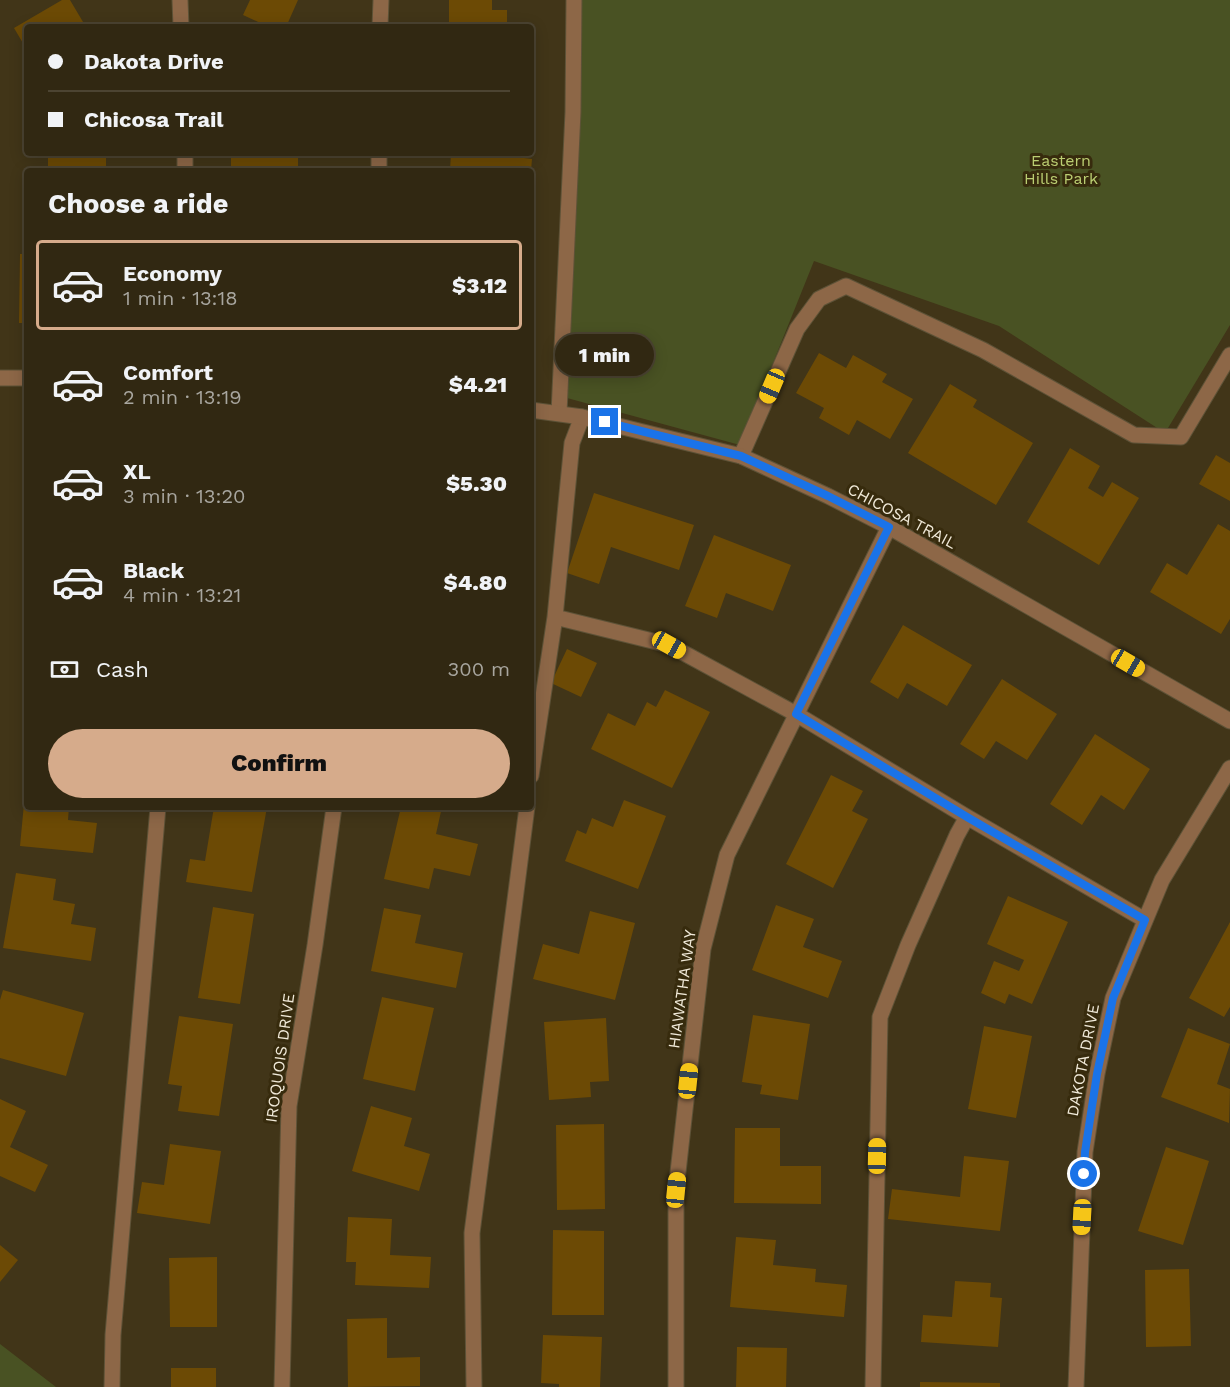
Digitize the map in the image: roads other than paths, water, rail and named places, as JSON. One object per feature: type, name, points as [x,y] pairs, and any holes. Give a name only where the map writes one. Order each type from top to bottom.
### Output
[{"type":"street","points":[[180,0],[181,24]]},
{"type":"street","points":[[380,24],[381,0]]},
{"type":"street","points":[[559,413],[573,112],[574,0]]},
{"type":"street","points":[[741,456],[797,329],[819,299],[846,286],[983,350],[1134,435],[1181,437],[1230,356]]},
{"type":"street","points":[[0,378],[24,378]]},
{"type":"street","name":"CHICOSA TRAIL","points":[[534,410],[582,417],[741,456],[889,527],[1230,721]]},
{"type":"street","points":[[534,756],[555,617],[572,444],[582,417]]},
{"type":"street","name":"HIAWATHA WAY","points":[[676,1387],[676,1190],[703,949],[726,855],[889,527]]},
{"type":"street","points":[[555,617],[669,645],[796,714],[1145,920]]},
{"type":"street","name":"DAKOTA DRIVE","points":[[1076,1387],[1085,1152],[1097,1074],[1113,998],[1162,880],[1230,768]]},
{"type":"street","points":[[112,1387],[113,1335],[158,810]]},
{"type":"street","name":"IROQUOIS DRIVE","points":[[282,1387],[289,1106],[334,810]]},
{"type":"street","points":[[474,1387],[472,1233],[527,810]]},
{"type":"street","points":[[873,1387],[880,1017],[908,945],[967,817]]},
{"type":"park label","name":"Eastern Hills Park","points":[[1061,169]]}]
